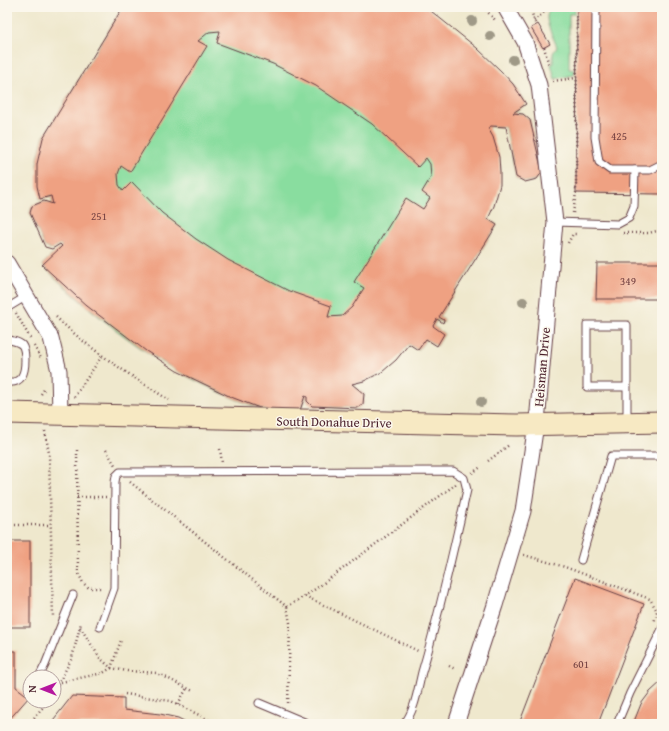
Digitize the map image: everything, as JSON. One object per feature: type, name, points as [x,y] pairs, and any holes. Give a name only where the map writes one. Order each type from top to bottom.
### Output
[{"type":"street","name":"Heisman Drive","points":[[456,724],[523,511],[536,425],[555,222],[539,85],[525,42],[505,7]]},
{"type":"street","points":[[7,263],[51,338],[59,371],[60,414]]},
{"type":"street","name":"South Donahue Drive","points":[[7,413],[228,420],[536,425],[662,422]]},
{"type":"lane","points":[[596,7],[595,137],[599,162],[610,170],[650,170],[662,164]]},
{"type":"lane","points":[[555,222],[618,224],[629,218],[634,206],[635,170]]},
{"type":"lane","points":[[7,308],[27,296]]},
{"type":"lane","points":[[627,387],[587,387],[587,325],[627,325],[627,387],[627,423]]},
{"type":"lane","points":[[7,339],[21,344],[24,350],[25,371],[22,378],[15,382],[7,382]]},
{"type":"lane","points":[[582,560],[611,456],[662,456]]},
{"type":"lane","points":[[100,626],[114,588],[114,498],[116,476],[120,472],[453,472],[464,478],[467,490],[427,656],[411,710],[404,724]]},
{"type":"lane","points":[[44,669],[73,595]]},
{"type":"lane","points":[[617,724],[630,693],[662,629]]},
{"type":"lane","points":[[259,703],[309,724]]},
{"type":"path","points":[[483,7],[497,23]]},
{"type":"path","points":[[530,7],[536,26]]},
{"type":"path","points":[[534,21],[550,7]]},
{"type":"path","points":[[574,213],[576,193],[577,7]]},
{"type":"path","points":[[544,47],[550,68]]},
{"type":"path","points":[[551,74],[553,81],[576,78]]},
{"type":"path","points":[[54,315],[102,356],[174,403]]},
{"type":"path","points":[[74,397],[102,356]]},
{"type":"path","points":[[45,429],[49,453],[53,620]]},
{"type":"path","points":[[488,461],[509,445]]},
{"type":"path","points":[[77,450],[78,572],[83,583],[89,588],[114,588]]},
{"type":"path","points":[[106,450],[120,472],[287,607],[290,623],[288,706]]},
{"type":"path","points":[[287,607],[305,596],[464,478]]},
{"type":"path","points":[[77,497],[114,498]]},
{"type":"path","points":[[7,525],[51,525]]},
{"type":"path","points":[[524,555],[565,567],[650,599],[657,611],[652,625]]},
{"type":"path","points":[[305,596],[427,656]]},
{"type":"path","points":[[62,678],[76,647],[81,625],[100,658],[111,668],[127,671],[157,673],[193,691]]},
{"type":"path","points":[[62,682],[103,673],[111,668],[121,640]]},
{"type":"path","points":[[449,666],[455,669]]},
{"type":"path","points":[[178,704],[187,688]]},
{"type":"path","points":[[125,694],[171,701],[217,724]]},
{"type":"path","points":[[29,724],[41,709]]},
{"type":"green space","points":[[123,7],[426,7],[513,84],[526,104],[514,113],[523,114],[530,120],[542,172],[537,179],[525,182],[516,177],[506,127],[491,126],[488,128],[488,219],[497,225],[439,317],[444,320],[443,323],[437,320],[433,326],[444,334],[437,346],[426,339],[418,350],[409,344],[391,364],[377,374],[352,384],[364,394],[363,404],[358,408],[312,406],[307,401],[307,397],[305,397],[296,422],[220,392],[176,370],[123,335],[89,308],[42,265],[62,246],[60,244],[52,249],[45,247],[30,213],[32,206],[44,201],[53,204],[51,196],[40,199],[37,164],[43,138]]},
{"type":"green space","points":[[552,7],[575,7],[575,14],[569,14],[569,69],[575,70],[574,75],[555,79],[551,64],[553,64],[553,53],[557,47],[547,21],[547,16]]},
{"type":"building","points":[[123,7],[426,7],[477,48],[513,84],[526,104],[513,113],[523,114],[530,120],[542,172],[537,179],[525,182],[516,177],[506,127],[491,126],[488,128],[493,137],[499,157],[500,185],[494,206],[488,219],[497,225],[439,317],[444,320],[443,323],[437,319],[433,326],[444,334],[437,346],[426,339],[418,350],[409,344],[396,360],[382,372],[364,381],[352,384],[364,394],[363,404],[358,408],[312,406],[307,401],[307,397],[305,396],[296,422],[231,397],[177,371],[146,351],[87,306],[42,265],[62,246],[60,244],[52,249],[45,247],[30,213],[32,206],[44,201],[53,204],[51,196],[40,199],[37,186],[37,164],[43,138]],"holes":[[[220,31],[217,43],[273,64],[316,86],[372,124],[418,167],[426,158],[430,164],[431,177],[422,192],[430,198],[423,209],[406,198],[354,282],[364,288],[352,307],[342,316],[328,317],[331,306],[289,291],[228,260],[196,239],[162,213],[132,182],[123,191],[119,185],[118,174],[121,166],[130,172],[207,46],[198,41],[209,32]]]},
{"type":"building","points":[[577,7],[662,7],[662,194],[576,193]]},
{"type":"building","points":[[538,24],[550,44],[543,48],[531,28]]},
{"type":"building","points":[[597,263],[661,263],[660,299],[596,299]]},
{"type":"building","points":[[7,541],[30,541],[30,627],[7,627]]},
{"type":"building","points":[[575,578],[644,604],[598,724],[519,724]]},
{"type":"building","points":[[7,651],[16,651],[16,687],[22,692],[22,705],[7,722]]},
{"type":"building","points":[[662,681],[662,724],[633,724],[641,704],[650,692]]},
{"type":"building","points":[[72,696],[124,698],[124,710],[160,714],[178,718],[190,724],[50,724]]}]
